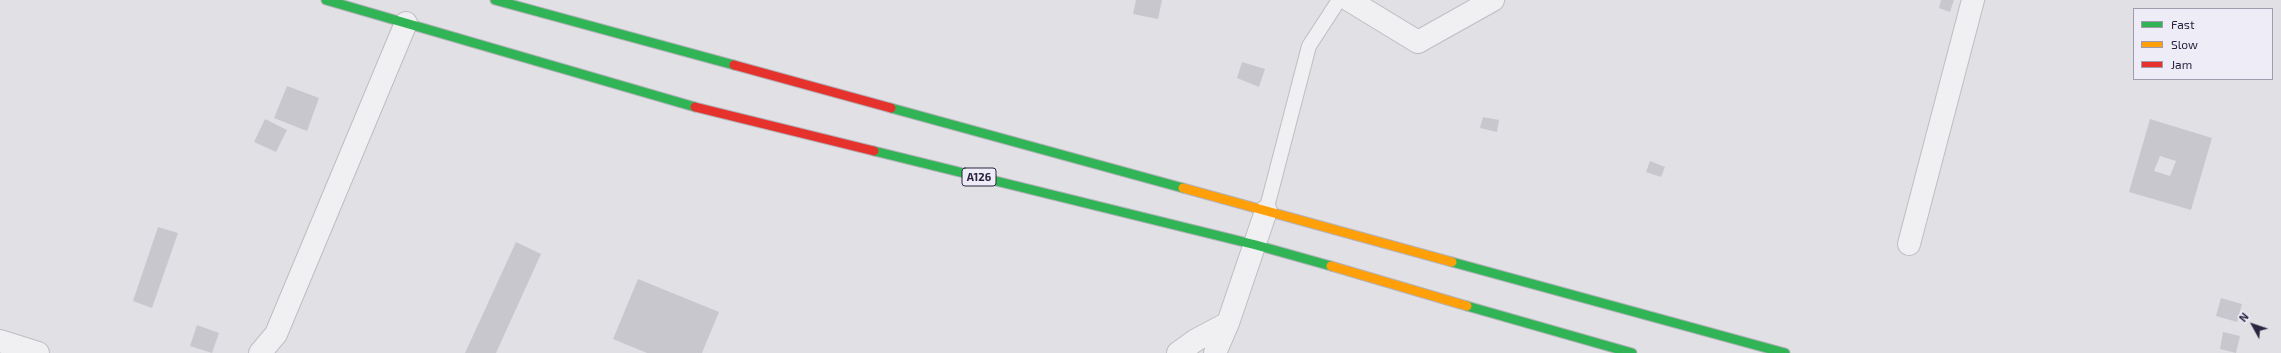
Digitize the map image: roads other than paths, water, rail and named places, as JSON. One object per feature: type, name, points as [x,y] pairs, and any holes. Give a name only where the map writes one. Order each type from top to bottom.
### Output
[{"type":"highway","name":"A126","points":[[326,0],[688,105],[1256,245],[1632,353]]},
{"type":"highway","points":[[495,0],[1785,353]]},
{"type":"street","points":[[1349,0],[1418,42],[1494,0]]},
{"type":"street","points":[[1909,244],[1973,0]]},
{"type":"street","points":[[260,353],[276,334],[406,23]]},
{"type":"street","points":[[1215,353],[1228,323],[1256,245],[1266,211]]},
{"type":"street","points":[[1178,353],[1196,340],[1228,323]]},
{"type":"street","points":[[0,341],[38,353]]},
{"type":"lane","points":[[1266,211],[1309,46],[1339,0]]}]
